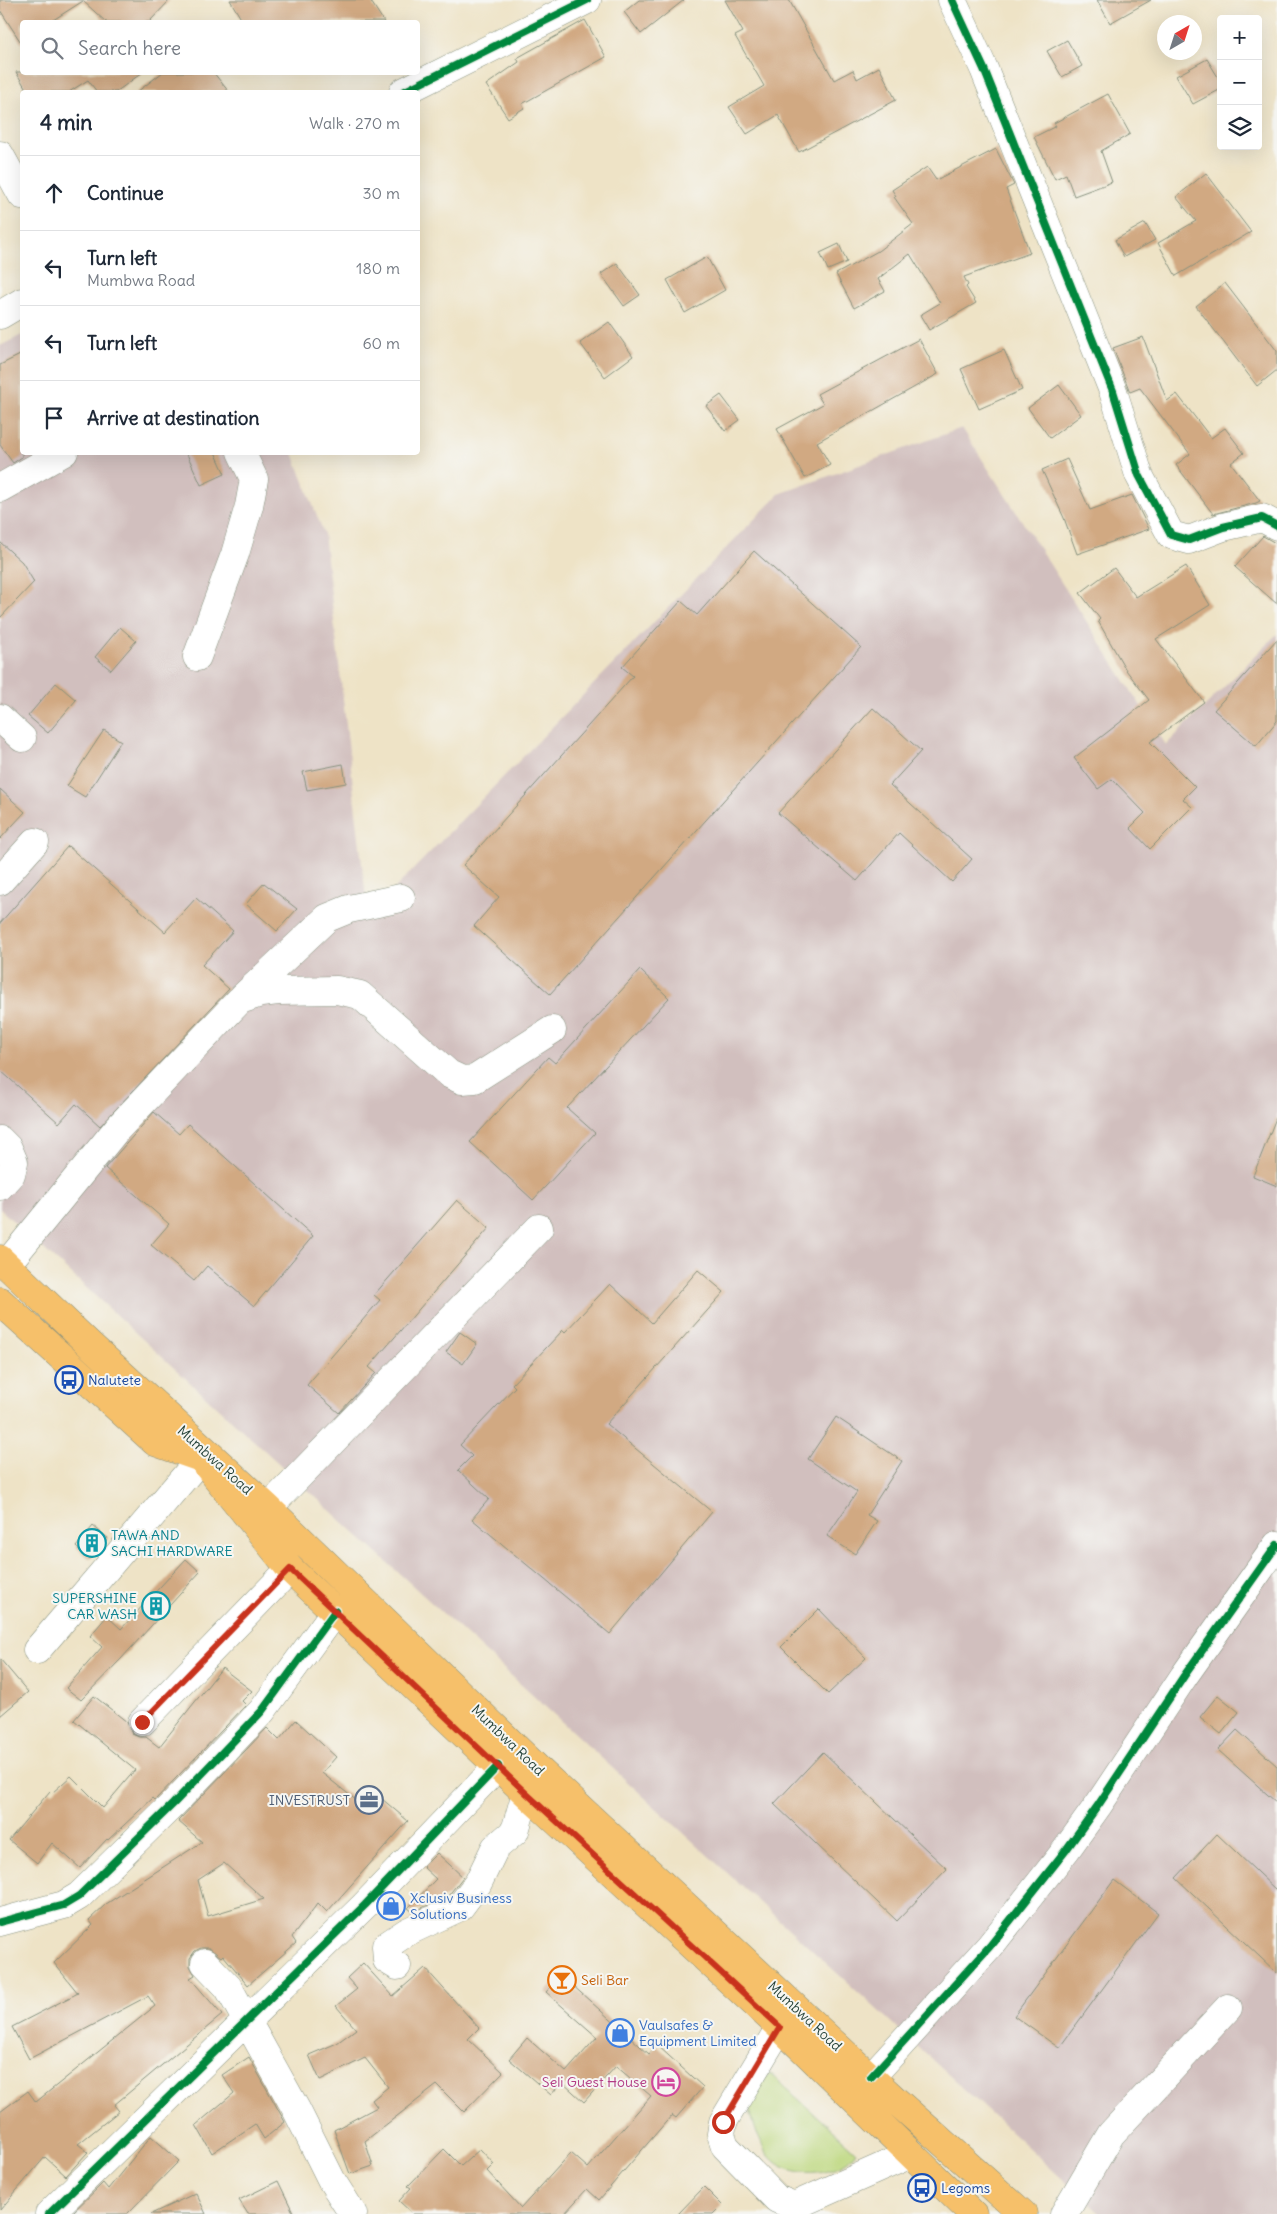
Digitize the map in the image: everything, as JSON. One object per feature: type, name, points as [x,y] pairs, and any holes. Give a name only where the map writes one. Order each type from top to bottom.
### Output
[{"type":"main road","name":"Mumbwa Road","points":[[3,1262],[268,1508],[539,1770],[871,2077],[1023,2214]]},
{"type":"main road","name":"Mumbwa Road","points":[[0,1301],[154,1442],[202,1458],[290,1569],[526,1793],[780,2027],[973,2214]]},
{"type":"street","points":[[407,90],[587,0]]},
{"type":"street","points":[[952,0],[987,78],[1113,391],[1139,475],[1171,534],[1189,540],[1223,527],[1262,518],[1277,526]]},
{"type":"street","points":[[0,155],[20,190]]},
{"type":"street","points":[[0,315],[20,303]]},
{"type":"street","points":[[0,488],[59,455]]},
{"type":"street","points":[[196,657],[234,554],[249,506],[254,479],[242,455]]},
{"type":"street","points":[[0,718],[22,738]]},
{"type":"street","points":[[0,881],[35,842]]},
{"type":"street","points":[[3,1262],[117,1129],[240,1000],[327,918],[349,909],[401,898]]},
{"type":"street","points":[[240,1000],[261,993],[278,991],[337,990],[360,996],[449,1074],[462,1080],[475,1079],[552,1030]]},
{"type":"street","points":[[0,1140],[8,1148],[14,1162],[10,1174],[0,1186]]},
{"type":"street","points":[[268,1508],[539,1228]]},
{"type":"street","points":[[37,1650],[202,1458]]},
{"type":"street","points":[[871,2077],[990,1946],[1066,1850],[1184,1676],[1277,1545]]},
{"type":"street","points":[[142,1722],[290,1569]]},
{"type":"street","points":[[0,1922],[56,1907],[79,1896],[173,1804],[262,1711],[334,1611]]},
{"type":"street","points":[[49,2214],[365,1905],[498,1766]]},
{"type":"street","points":[[397,1966],[387,1960],[386,1946],[407,1932],[460,1907],[478,1883],[495,1848],[515,1831],[526,1793]]},
{"type":"street","points":[[205,1963],[228,1987],[332,2180],[353,2214]]},
{"type":"street","points":[[1064,2214],[1111,2134],[1228,2008]]},
{"type":"street","points":[[780,2027],[723,2122],[721,2134],[725,2146],[777,2200],[794,2206],[911,2154]]},
{"type":"shaded area","points":[[20,336],[20,455],[294,455],[324,534],[368,916],[779,494],[962,428],[1166,745],[1277,634],[1277,2214],[1101,2214],[0,1209],[0,346]]},
{"type":"green space","points":[[771,2074],[856,2152],[849,2160],[827,2170],[806,2172],[786,2168],[777,2164],[770,2157],[759,2139],[748,2104],[757,2085]]},
{"type":"building","points":[[0,0],[170,0],[151,20],[104,20],[83,1],[53,20],[20,20],[20,41],[0,10]]},
{"type":"building","points":[[230,0],[370,0],[383,20],[242,20]]},
{"type":"building","points":[[639,0],[684,0],[641,34],[624,12]]},
{"type":"building","points":[[725,0],[789,0],[834,80],[853,70],[857,79],[879,67],[896,100],[799,152],[778,115],[747,134],[729,107],[764,86],[735,36],[743,32]]},
{"type":"building","points":[[1097,0],[1151,0],[1110,23]]},
{"type":"building","points":[[585,20],[606,57],[522,104],[524,108],[508,118],[486,85],[519,62],[517,58]]},
{"type":"building","points":[[1067,40],[1082,66],[1062,77],[1047,51]]},
{"type":"building","points":[[1207,59],[1217,75],[1217,91],[1193,104],[1176,76]]},
{"type":"building","points":[[16,72],[20,72],[20,75],[139,75],[119,90],[96,90],[88,80],[72,90],[27,90]]},
{"type":"building","points":[[159,75],[215,75],[227,90],[140,90]]},
{"type":"building","points":[[1108,94],[1130,134],[1101,151],[1112,182],[1074,196],[1066,174],[1055,179],[1034,137],[1056,126],[1054,123]]},
{"type":"building","points":[[996,149],[1014,185],[1006,189],[1030,253],[964,277],[968,285],[966,287],[976,303],[929,330],[920,315],[940,303],[910,254],[878,279],[885,291],[854,308],[836,274],[878,251],[913,224],[894,197],[896,196],[892,190],[927,167],[936,180]]},
{"type":"building","points":[[1206,173],[1251,232],[1176,276],[1158,243],[1196,221],[1176,197]]},
{"type":"building","points":[[1145,223],[1155,240],[1124,257],[1115,240]]},
{"type":"building","points":[[839,244],[847,262],[828,270],[820,253]]},
{"type":"building","points":[[707,257],[725,290],[685,313],[667,280]]},
{"type":"building","points":[[617,263],[640,295],[624,306],[601,274]]},
{"type":"building","points":[[1225,283],[1277,351],[1277,370],[1257,386],[1196,306]]},
{"type":"building","points":[[609,322],[633,356],[605,377],[580,343]]},
{"type":"building","points":[[1143,337],[1167,401],[1177,394],[1211,438],[1225,428],[1244,453],[1231,463],[1260,501],[1213,514],[1176,465],[1190,454],[1140,388],[1130,392],[1113,348]]},
{"type":"building","points":[[919,339],[938,374],[817,442],[830,465],[805,478],[777,429],[823,404],[817,394]]},
{"type":"building","points":[[1004,350],[1022,390],[979,409],[961,369]]},
{"type":"building","points":[[20,355],[20,455],[22,457],[13,463],[0,445],[0,365]]},
{"type":"building","points":[[1059,385],[1081,415],[1050,438],[1028,408]]},
{"type":"building","points":[[721,395],[740,420],[725,431],[706,406]]},
{"type":"building","points":[[187,455],[216,455],[225,474],[201,485]]},
{"type":"building","points":[[1067,459],[1090,510],[1132,495],[1149,529],[1077,554],[1064,518],[1042,470]]},
{"type":"building","points":[[1263,536],[1277,544],[1277,604],[1235,567]]},
{"type":"building","points":[[0,542],[22,562],[34,582],[0,618]]},
{"type":"building","points":[[754,551],[861,647],[550,994],[474,926],[499,897],[463,865],[633,676],[622,667],[681,601],[697,615]]},
{"type":"building","points":[[1186,566],[1210,605],[1156,639],[1204,702],[1150,742],[1195,787],[1183,799],[1192,807],[1150,849],[1130,828],[1145,813],[1112,779],[1098,789],[1074,758],[1149,700],[1126,670],[1098,621],[1100,619],[1080,593],[1114,568],[1136,597]]},
{"type":"building","points":[[120,627],[136,641],[111,670],[95,657]]},
{"type":"building","points":[[1277,639],[1277,721],[1256,746],[1214,710]]},
{"type":"building","points":[[56,683],[76,700],[48,733],[28,716]]},
{"type":"building","points":[[873,708],[921,751],[890,785],[972,859],[952,882],[899,833],[857,881],[778,813]]},
{"type":"building","points":[[104,730],[121,741],[85,797],[67,786]]},
{"type":"building","points":[[343,764],[346,783],[307,790],[303,772]]},
{"type":"building","points":[[0,789],[25,812],[0,839]]},
{"type":"building","points":[[68,846],[165,932],[196,898],[233,931],[202,965],[229,989],[100,1126],[76,1104],[59,1123],[0,1070],[0,923]]},
{"type":"building","points":[[264,883],[297,909],[277,931],[246,904]]},
{"type":"building","points":[[640,970],[669,998],[567,1108],[595,1133],[533,1200],[470,1142],[548,1057],[555,1063]]},
{"type":"building","points":[[154,1112],[179,1134],[188,1124],[313,1236],[254,1306],[207,1266],[194,1281],[151,1245],[169,1224],[105,1168]]},
{"type":"building","points":[[1277,1118],[1277,1186],[1253,1176]]},
{"type":"building","points":[[457,1200],[489,1228],[369,1367],[376,1373],[339,1413],[307,1385],[380,1300],[374,1295]]},
{"type":"building","points":[[698,1270],[724,1292],[606,1424],[712,1512],[610,1634],[472,1519],[489,1499],[458,1470],[472,1456],[460,1445],[515,1387],[512,1384],[610,1284],[652,1323]]},
{"type":"building","points":[[460,1332],[477,1344],[463,1364],[446,1352]]},
{"type":"building","points":[[836,1417],[902,1461],[867,1515],[877,1521],[855,1554],[827,1536],[857,1492],[808,1459]]},
{"type":"building","name":"TAWA AND SACHI HARDWARE","points":[[93,1526],[108,1538],[90,1559],[76,1547]]},
{"type":"building","points":[[186,1559],[200,1572],[121,1659],[81,1700],[66,1688],[102,1647],[90,1636],[107,1616],[121,1629]]},
{"type":"building","points":[[819,1609],[866,1658],[828,1694],[781,1647]]},
{"type":"building","points":[[0,1659],[28,1692],[0,1716]]},
{"type":"building","points":[[222,1668],[252,1691],[242,1701],[246,1705],[155,1800],[153,1798],[107,1839],[80,1868],[52,1843],[37,1863],[9,1840],[50,1791],[52,1793],[71,1776],[103,1808],[135,1770],[74,1720],[94,1696],[127,1722],[132,1734],[146,1737],[159,1747]]},
{"type":"building","points":[[1218,1695],[1239,1712],[1221,1734],[1200,1717]]},
{"type":"building","points":[[296,1720],[336,1757],[322,1773],[357,1801],[368,1787],[408,1821],[327,1912],[318,1903],[292,1937],[296,1943],[248,1985],[223,1955],[221,1957],[209,1948],[201,1948],[195,1951],[190,1958],[190,1966],[195,1975],[190,1978],[222,2015],[114,2105],[119,2111],[78,2144],[88,2152],[66,2176],[45,2157],[0,2210],[0,2112],[28,2091],[36,2102],[155,2006],[148,1996],[29,2059],[12,2027],[78,1993],[54,1963],[93,1925],[89,1920],[106,1904],[202,1842],[178,1821],[267,1728],[279,1740]],"holes":[[[224,1863],[264,1899],[208,1916],[198,1880]]]},
{"type":"building","points":[[1237,1730],[1277,1766],[1277,1803],[1218,1750]]},
{"type":"building","points":[[823,1752],[947,1869],[897,1921],[774,1804]]},
{"type":"building","points":[[1217,1834],[1277,1891],[1277,1973],[1176,1878]]},
{"type":"building","points":[[437,1853],[463,1877],[448,1896],[413,1912],[408,1908],[436,1879],[423,1867]]},
{"type":"building","points":[[1114,1880],[1158,1913],[1059,2048],[1014,2016]]},
{"type":"building","points":[[363,1963],[393,1996],[425,1968],[479,2028],[468,2039],[503,2072],[464,2112],[437,2085],[365,2141],[373,2166],[350,2174],[334,2130],[377,2107],[372,2100],[388,2087],[365,2058],[320,2080],[309,2055],[337,2043],[356,2029],[336,2006],[357,1989],[347,1978]]},
{"type":"building","points":[[561,1975],[649,2054],[657,2045],[703,2087],[676,2118],[672,2115],[599,2200],[587,2189],[564,2214],[413,2214],[399,2201],[411,2188],[408,2186],[444,2149],[461,2166],[480,2149],[494,2164],[487,2171],[521,2208],[571,2153],[588,2168],[651,2096],[616,2066],[584,2102],[562,2082],[551,2095],[509,2059],[527,2038],[566,2072],[597,2037],[546,1992]]},
{"type":"building","points":[[249,2057],[285,2122],[264,2139],[255,2124],[212,2153],[196,2125],[234,2093],[222,2075]]},
{"type":"building","points":[[151,2136],[179,2161],[127,2214],[71,2214],[103,2183],[108,2189]]},
{"type":"building","points":[[278,2181],[294,2214],[248,2214],[239,2200]]},
{"type":"building","points":[[704,2187],[722,2205],[713,2214],[678,2214]]},
{"type":"building","points":[[196,2193],[206,2214],[151,2214]]},
{"type":"cycle path","points":[[407,90],[587,0]]},
{"type":"cycle path","points":[[952,0],[984,69],[1113,391],[1139,475],[1171,535],[1189,540],[1223,527],[1262,518],[1277,526]]},
{"type":"cycle path","points":[[871,2077],[990,1946],[1066,1850],[1184,1676],[1277,1545]]},
{"type":"cycle path","points":[[0,1922],[64,1905],[79,1896],[173,1804],[262,1711],[335,1611]]},
{"type":"cycle path","points":[[49,2214],[365,1905],[498,1766]]},
{"type":"place","name":"Nalutete","points":[[69,1380]]},
{"type":"place","name":"TAWA AND SACHI HARDWARE","points":[[92,1543]]},
{"type":"place","name":"SUPERSHINE CAR WASH","points":[[156,1606]]},
{"type":"place","name":"INVESTRUST","points":[[369,1800]]},
{"type":"place","name":"Xclusiv Business Solutions","points":[[391,1906]]},
{"type":"place","name":"Seli Bar","points":[[562,1980]]},
{"type":"place","name":"Vaulsafes & Equipment Limited","points":[[620,2033]]},
{"type":"place","name":"Seli Guest House","points":[[666,2082]]},
{"type":"place","name":"Legoms","points":[[922,2188]]},
{"type":"route","points":[[142,1722],[290,1569],[526,1793],[780,2027],[723,2122]]}]
